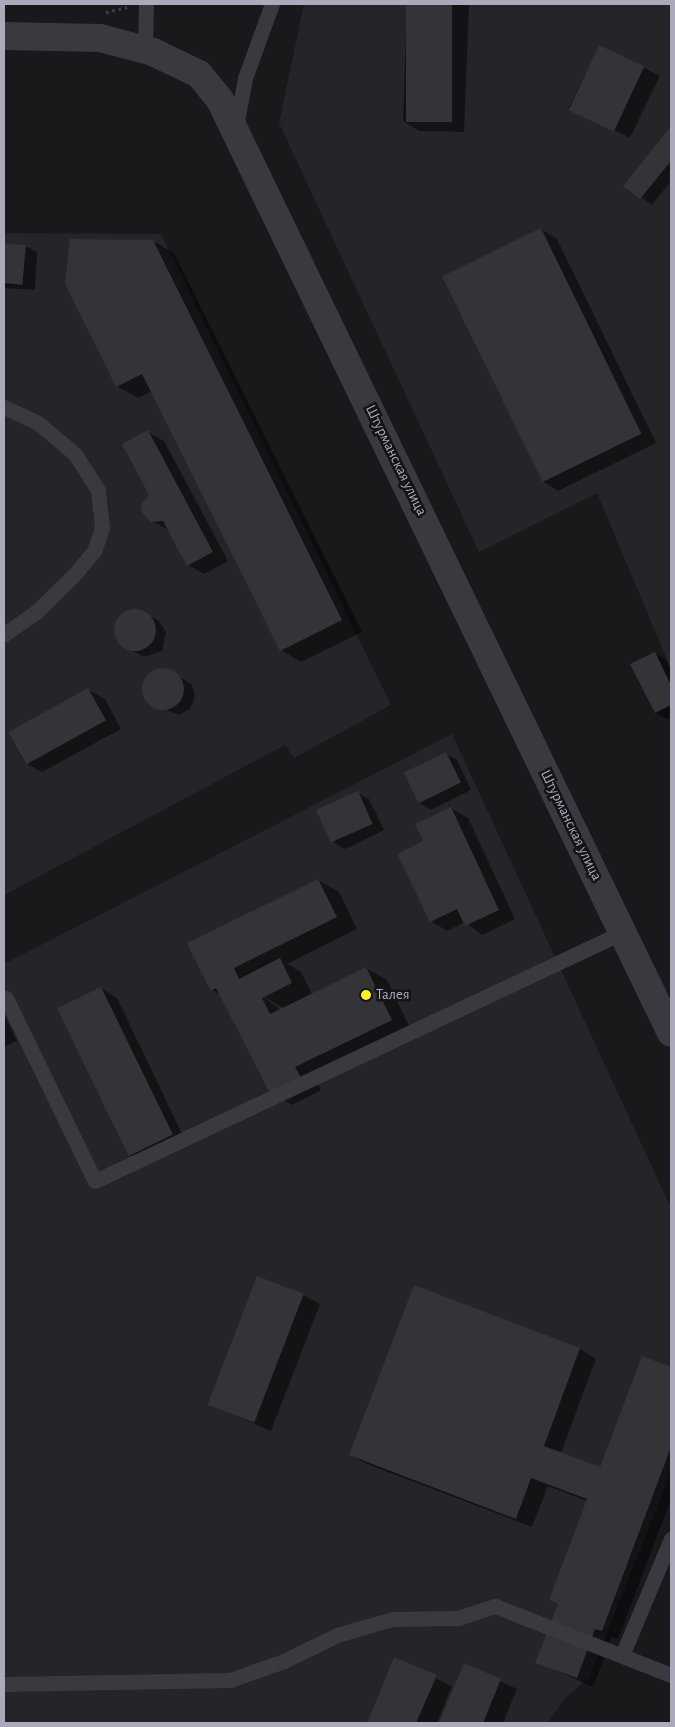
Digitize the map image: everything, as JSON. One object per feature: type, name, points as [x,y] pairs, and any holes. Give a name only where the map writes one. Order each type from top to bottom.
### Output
[{"type":"street","name":"Штурманская улица","points":[[4,36],[100,38],[145,50],[199,74],[220,100],[236,128],[671,1033]]},
{"type":"lane","points":[[145,50],[146,4]]},
{"type":"lane","points":[[236,128],[245,78],[272,4]]},
{"type":"lane","points":[[4,407],[38,423],[75,454],[98,490],[102,528],[94,551],[73,576],[36,612],[4,634]]},
{"type":"lane","points":[[6,998],[95,1181],[623,932]]},
{"type":"lane","points":[[623,1653],[671,1538]]},
{"type":"lane","points":[[4,1684],[230,1680],[284,1661],[337,1635],[392,1620],[458,1618],[495,1606],[623,1653],[671,1675]]},
{"type":"shaded area","points":[[304,4],[671,4],[671,669],[597,493],[479,552],[279,123]]},
{"type":"shaded area","points":[[4,233],[161,234],[391,705],[294,758],[285,745],[4,895]]},
{"type":"shaded area","points":[[452,734],[671,1208],[671,1472],[589,1678],[564,1699],[548,1723],[4,1723],[4,964]]},
{"type":"building","points":[[406,4],[452,4],[452,122],[406,122]]},
{"type":"building","points":[[599,45],[644,66],[614,131],[569,110]]},
{"type":"building","points":[[671,126],[671,161],[640,199],[623,186]]},
{"type":"building","points":[[541,228],[641,434],[543,482],[442,276]]},
{"type":"building","points":[[70,239],[153,240],[342,620],[280,651],[142,374],[116,387],[65,284]]},
{"type":"building","points":[[4,243],[26,245],[22,285],[4,283]]},
{"type":"building","points":[[148,430],[213,552],[187,566],[163,521],[150,522],[142,512],[141,505],[149,495],[122,444]]},
{"type":"building","points":[[139,609],[147,612],[153,618],[156,630],[153,642],[147,648],[131,651],[123,648],[117,642],[114,626],[117,618],[123,612]]},
{"type":"building","points":[[655,652],[671,685],[671,705],[655,713],[630,664]]},
{"type":"building","points":[[167,668],[175,671],[181,677],[184,689],[181,701],[175,707],[159,710],[151,707],[145,701],[142,685],[145,677],[151,671]]},
{"type":"building","points":[[88,688],[106,720],[26,764],[8,732]]},
{"type":"building","points":[[446,752],[461,783],[419,803],[404,773]]},
{"type":"building","points":[[358,791],[373,824],[331,843],[316,810]]},
{"type":"building","points":[[451,807],[499,910],[465,926],[457,909],[430,922],[397,854],[423,841],[415,824]]},
{"type":"building","points":[[318,879],[337,917],[234,968],[239,979],[280,958],[292,983],[262,998],[270,1014],[366,967],[392,1020],[295,1067],[301,1078],[270,1093],[216,988],[211,991],[187,943]]},
{"type":"building","points":[[101,987],[173,1134],[129,1156],[57,1008]]},
{"type":"building","points":[[257,1276],[304,1294],[254,1423],[208,1405]]},
{"type":"building","points":[[414,1285],[580,1348],[544,1446],[600,1467],[642,1356],[671,1367],[671,1447],[602,1631],[595,1629],[577,1678],[535,1663],[558,1604],[549,1600],[587,1499],[531,1478],[516,1519],[349,1455]]},
{"type":"building","points":[[394,1657],[437,1675],[416,1723],[367,1723]]},
{"type":"building","points":[[464,1663],[501,1679],[483,1723],[439,1723]]},
{"type":"place","name":"Талея","points":[[366,995]]}]
